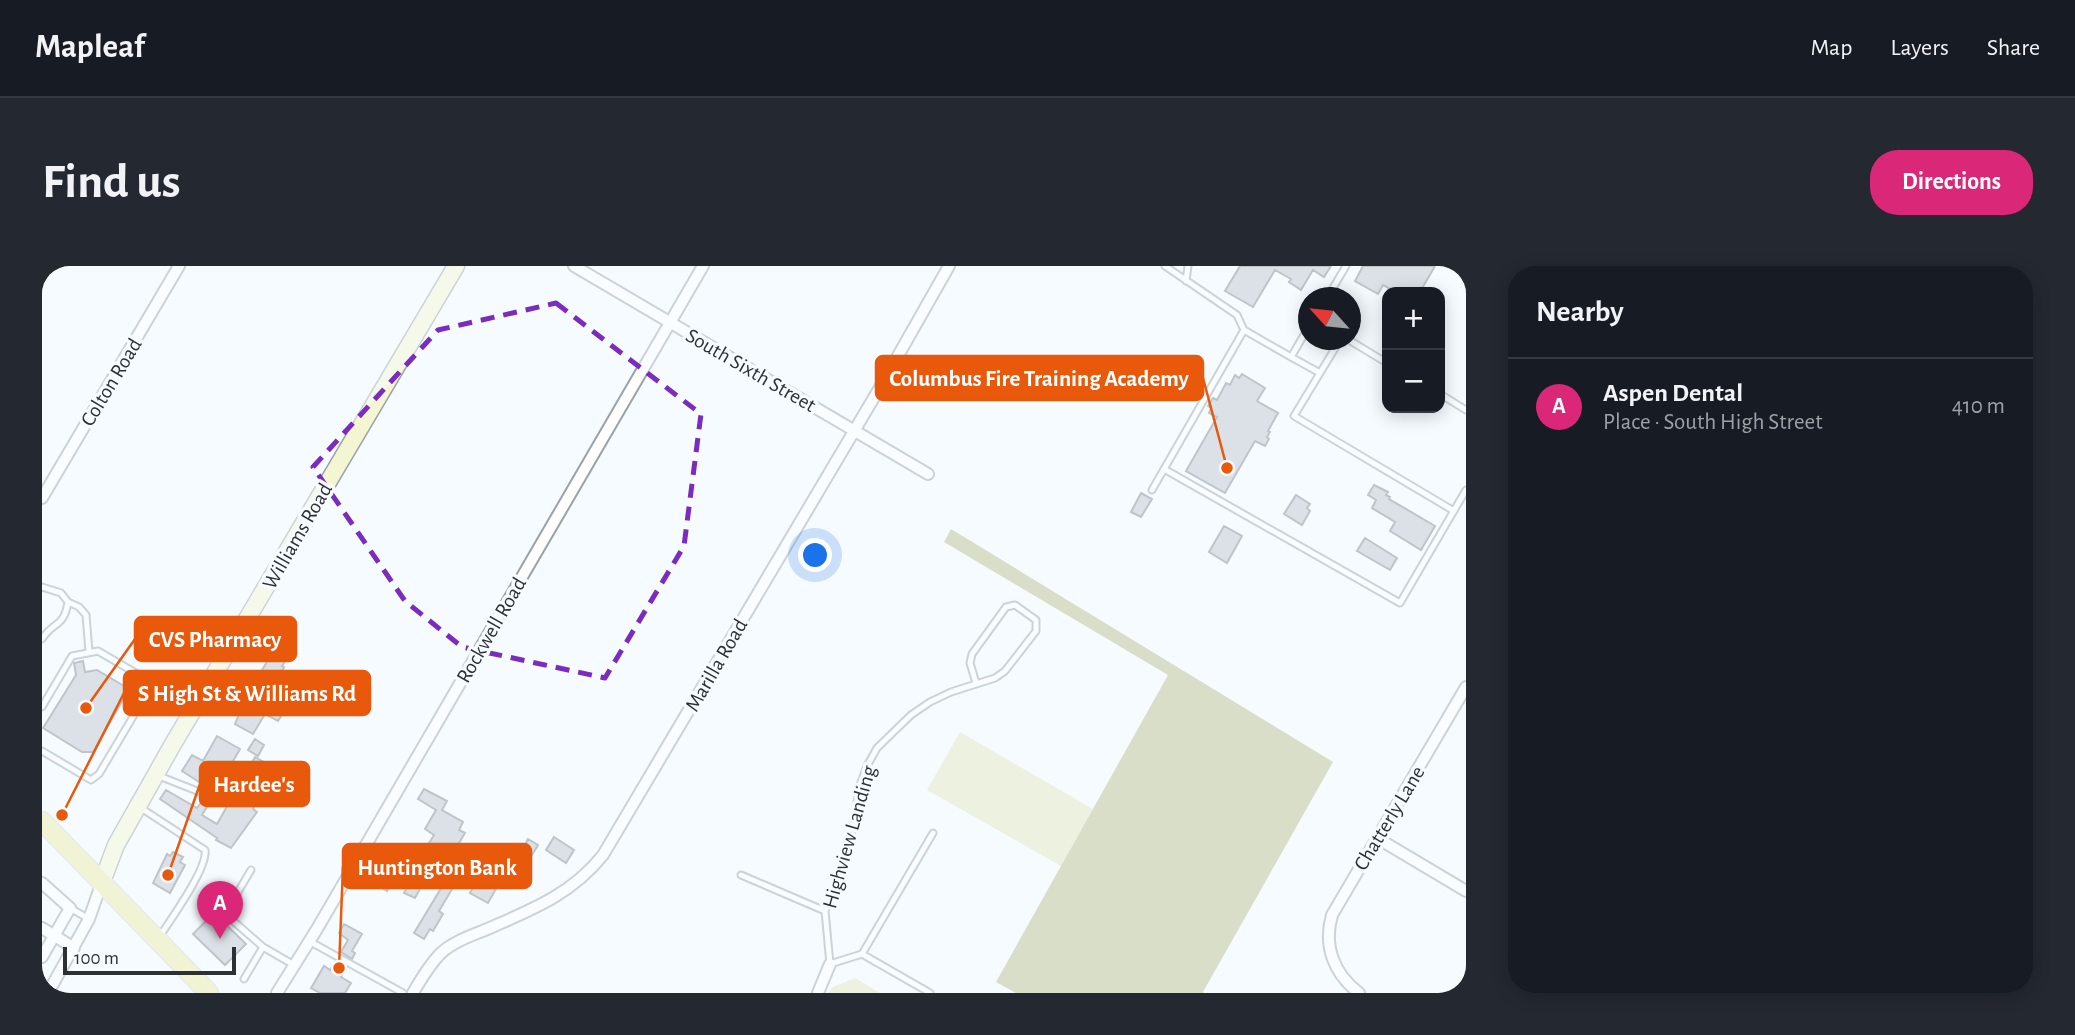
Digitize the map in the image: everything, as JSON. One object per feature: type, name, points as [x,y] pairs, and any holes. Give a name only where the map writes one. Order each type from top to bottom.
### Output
[{"type":"main road","name":"Williams Road","points":[[102,882],[116,845],[138,806],[456,266]]},
{"type":"main road","points":[[42,821],[158,940],[200,990]]},
{"type":"street","name":"Colton Road","points":[[42,498],[179,266]]},
{"type":"street","name":"South Sixth Street","points":[[574,266],[928,474]]},
{"type":"street","name":"Rockwell Road","points":[[281,991],[703,266]]},
{"type":"street","name":"Marilla Road","points":[[413,993],[443,951],[569,889],[587,874],[603,855],[949,266]]},
{"type":"street","name":"Chatterly Lane","points":[[1359,993],[1341,976],[1330,953],[1328,928],[1332,915],[1466,687]]},
{"type":"street","points":[[1377,838],[1466,891]]},
{"type":"street","points":[[48,993],[89,919],[102,882]]},
{"type":"street","points":[[42,883],[70,908],[42,957]]},
{"type":"street","points":[[42,928],[74,948]]},
{"type":"street","points":[[818,993],[830,964]]},
{"type":"lane","points":[[1165,266],[1237,315],[1244,330],[1320,373]]},
{"type":"lane","points":[[1186,281],[1188,266]]},
{"type":"lane","points":[[1334,287],[1346,266]]},
{"type":"lane","points":[[1152,490],[1244,330]]},
{"type":"lane","points":[[1291,357],[1298,345]]},
{"type":"lane","points":[[1361,347],[1382,360]]},
{"type":"lane","points":[[1334,350],[1294,416],[1454,511]]},
{"type":"lane","points":[[1445,397],[1466,410]]},
{"type":"lane","points":[[1164,469],[1400,604],[1466,491]]},
{"type":"lane","points":[[42,587],[61,593],[68,602],[79,607],[86,615],[89,652]]},
{"type":"lane","points":[[42,639],[66,615],[68,602]]},
{"type":"lane","name":"Highview Landing","points":[[830,964],[825,911],[849,848],[860,785],[867,766],[877,748],[911,715],[930,702],[976,682],[995,678],[1005,671],[1036,631],[1035,620],[1015,605],[1006,607],[972,654],[970,663],[976,682]]},
{"type":"lane","points":[[42,707],[72,656],[97,651],[195,708]]},
{"type":"lane","points":[[42,751],[91,780],[99,774],[153,683]]},
{"type":"lane","points":[[156,775],[215,798]]},
{"type":"lane","points":[[138,806],[205,849],[206,856],[189,891],[158,940]]},
{"type":"lane","points":[[830,964],[862,954],[933,833]]},
{"type":"lane","points":[[251,870],[229,907],[231,919],[263,947],[294,965]]},
{"type":"lane","points":[[741,875],[825,911]]},
{"type":"lane","points":[[70,908],[89,919]]},
{"type":"lane","points":[[309,941],[403,993]]},
{"type":"lane","points":[[244,979],[263,947]]},
{"type":"lane","points":[[862,954],[930,993]]},
{"type":"highlighted area","points":[[556,303],[701,414],[684,546],[605,678],[462,647],[405,601],[313,467],[438,330]]},
{"type":"green space","points":[[951,529],[1333,762],[1204,993],[1016,993],[996,982],[1168,675],[944,542]]},
{"type":"green space","points":[[960,732],[1093,809],[1061,866],[927,790]]},
{"type":"green space","points":[[855,978],[880,993],[828,993],[833,987]]},
{"type":"building","points":[[1240,266],[1331,266],[1324,277],[1313,270],[1303,287],[1298,288],[1289,282],[1291,279],[1275,270],[1253,307],[1225,291]]},
{"type":"building","points":[[1363,266],[1435,266],[1423,287],[1383,285],[1378,294],[1355,281]]},
{"type":"building","points":[[1242,374],[1265,388],[1257,401],[1278,413],[1268,431],[1269,439],[1265,446],[1255,441],[1225,493],[1186,471],[1217,417],[1209,413],[1211,408],[1208,406],[1213,398],[1217,400],[1226,383],[1230,385],[1235,375],[1239,378]]},
{"type":"building","points":[[1374,485],[1388,492],[1386,495],[1389,499],[1435,526],[1421,550],[1390,531],[1395,522],[1372,508],[1376,500],[1368,495]]},
{"type":"building","points":[[1141,493],[1152,499],[1141,517],[1131,512]]},
{"type":"building","points":[[1296,495],[1310,504],[1307,508],[1310,511],[1302,525],[1284,514]]},
{"type":"building","points":[[1224,526],[1242,536],[1227,563],[1209,552]]},
{"type":"building","points":[[1365,538],[1397,558],[1390,570],[1357,551]]},
{"type":"building","points":[[274,649],[288,657],[282,666],[282,672],[299,683],[294,693],[271,680],[261,698],[283,713],[278,721],[265,714],[253,734],[235,724],[244,702]]},
{"type":"building","points":[[83,661],[85,672],[97,670],[129,689],[93,752],[82,752],[43,728],[76,675],[74,663]]},
{"type":"building","points":[[217,736],[240,749],[217,789],[202,778],[199,782],[182,771],[192,755],[203,761]]},
{"type":"building","points":[[255,739],[264,745],[258,756],[248,750]]},
{"type":"building","points":[[255,757],[269,765],[251,796],[258,800],[253,809],[257,812],[231,848],[160,799],[166,790],[197,808],[204,799],[210,802],[202,815],[217,824]]},
{"type":"building","points":[[424,789],[447,801],[442,810],[463,822],[459,830],[465,833],[452,855],[467,864],[439,911],[443,914],[433,931],[430,929],[424,939],[414,933],[443,885],[427,876],[415,898],[404,893],[417,870],[409,865],[418,850],[423,853],[434,835],[425,829],[436,810],[418,799]]},
{"type":"building","points":[[554,837],[574,850],[566,863],[546,850]]},
{"type":"building","points":[[528,839],[538,845],[532,855],[522,850]]},
{"type":"building","points":[[173,852],[183,857],[180,862],[185,865],[170,893],[153,883],[167,854],[170,856]]},
{"type":"building","points":[[498,857],[510,864],[488,903],[470,893],[481,873],[487,876]]},
{"type":"building","points":[[377,868],[394,879],[387,891],[370,880]]},
{"type":"building","points":[[214,913],[246,944],[225,965],[193,934]]},
{"type":"building","points":[[344,924],[362,934],[352,951],[355,953],[352,959],[341,952],[348,940],[339,933]]},
{"type":"building","points":[[335,962],[346,968],[341,977],[351,983],[345,993],[320,993],[311,988],[324,966],[330,970]]},
{"type":"place","name":"Columbus Fire Training Academy","points":[[1227,468]]},
{"type":"place","name":"CVS Pharmacy","points":[[86,708]]},
{"type":"place","name":"S High St & Williams Rd","points":[[62,815]]},
{"type":"place","name":"Hardee's","points":[[168,875]]},
{"type":"place","name":"Aspen Dental","points":[[220,939]]},
{"type":"place","name":"Huntington Bank","points":[[339,968]]}]
